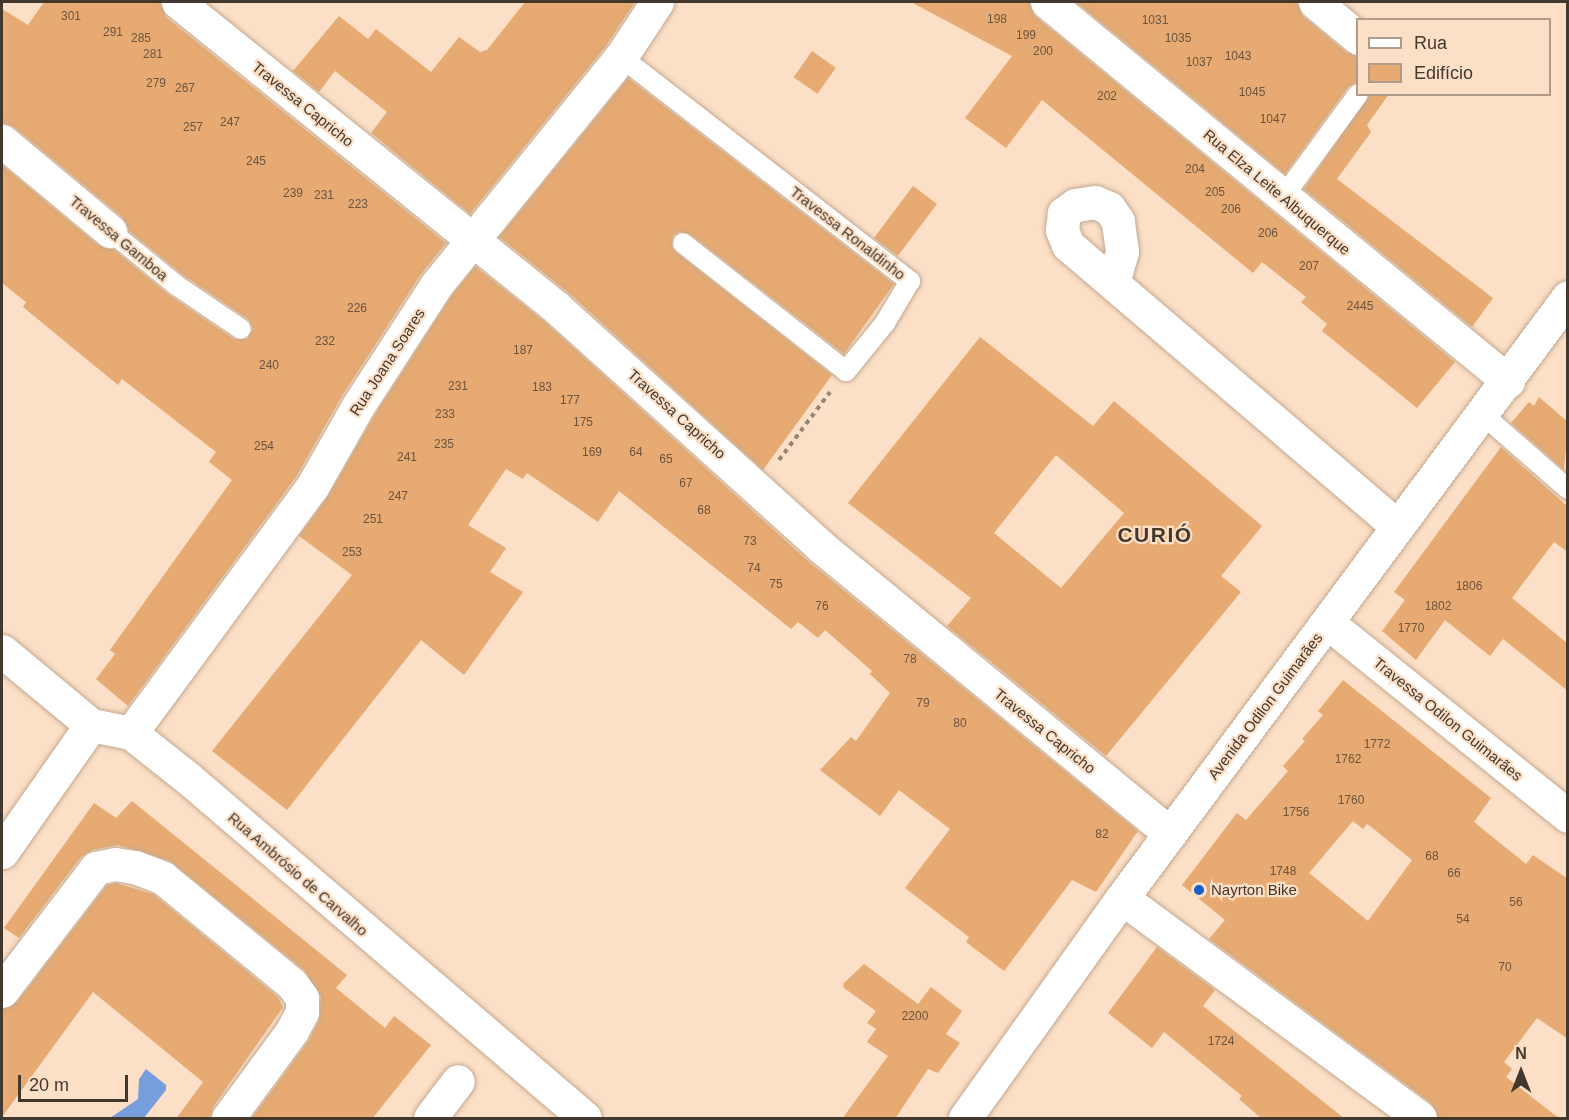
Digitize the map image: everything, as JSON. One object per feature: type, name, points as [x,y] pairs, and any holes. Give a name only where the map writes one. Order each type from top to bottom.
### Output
[{"type":"street","name":"Travessa Capricho","points":[[178,2],[472,242],[557,308],[758,487],[820,546],[1170,833]]},
{"type":"street","name":"Rua Joana Soares","points":[[131,733],[312,486],[437,284],[621,57],[657,2]]},
{"type":"street","name":"Rua Elza Leite Albuquerque","points":[[1047,2],[1508,381]]},
{"type":"street","points":[[1315,2],[1356,36]]},
{"type":"street","name":"Travessa Gamboa","points":[[2,141],[110,231]]},
{"type":"street","points":[[1113,283],[1397,526]]},
{"type":"street","name":"Avenida Odilon Guimarães","points":[[965,1119],[1122,898],[1328,622],[1480,412],[1508,381],[1568,297]]},
{"type":"street","name":"Travessa Odilon Guimarães","points":[[1328,622],[1568,816]]},
{"type":"street","name":"Rua Ambrósio de Carvalho","points":[[2,651],[91,725],[131,733],[585,1119]]},
{"type":"street","points":[[2,852],[91,725]]},
{"type":"street","points":[[2,991],[96,868],[115,864],[135,867],[163,878],[292,984],[302,998],[302,1012],[292,1031],[228,1119]]},
{"type":"street","points":[[1122,898],[1420,1119]]},
{"type":"street","points":[[430,1119],[459,1081]]},
{"type":"lane","name":"Travessa Ronaldinho","points":[[621,57],[910,281],[885,323],[846,371]]},
{"type":"lane","points":[[1283,197],[1357,96]]},
{"type":"lane","name":"Travessa Gamboa","points":[[110,231],[176,285],[241,329]]},
{"type":"lane","points":[[683,243],[846,371]]},
{"type":"lane","points":[[1480,412],[1568,489]]},
{"type":"path","points":[[758,487],[846,371]]},
{"type":"water","points":[[146,1069],[166,1085],[166,1090],[144,1118],[110,1118],[138,1099],[139,1079]]},
{"type":"building","points":[[44,2],[160,2],[166,17],[446,243],[421,274],[342,396],[296,477],[128,706],[96,679],[115,654],[110,650],[232,480],[209,462],[216,452],[122,379],[118,385],[23,307],[26,302],[2,283],[2,165],[98,245],[113,249],[169,295],[234,339],[247,339],[253,329],[248,319],[183,275],[128,230],[122,217],[14,127],[2,123],[2,9],[28,25]]},
{"type":"building","points":[[525,2],[635,2],[606,46],[470,214],[371,133],[387,112],[335,71],[319,92],[293,71],[339,16],[368,39],[376,29],[431,72],[459,37],[480,52],[487,50]]},
{"type":"building","points":[[911,2],[1029,2],[1035,16],[1455,362],[1417,408],[1322,331],[1327,324],[1301,302],[1306,297],[1262,262],[1253,273],[1042,100],[1006,148],[965,118],[1012,56]]},
{"type":"building","points":[[1076,2],[1297,2],[1303,16],[1346,52],[1356,55],[1356,83],[1348,87],[1285,174]]},
{"type":"building","points":[[812,51],[836,68],[817,94],[794,77]]},
{"type":"building","points":[[628,78],[894,284],[844,354],[690,234],[679,232],[673,236],[672,247],[676,252],[832,375],[763,470],[570,294],[499,237]]},
{"type":"building","points":[[1369,96],[1388,96],[1367,125],[1371,132],[1337,179],[1493,298],[1472,327],[1304,189]]},
{"type":"building","points":[[913,186],[937,204],[898,256],[874,238]]},
{"type":"building","points":[[475,266],[545,322],[808,561],[1138,831],[1096,892],[1072,880],[1004,971],[966,942],[969,937],[905,888],[950,829],[899,790],[880,816],[820,770],[851,737],[856,741],[890,693],[870,674],[872,671],[825,630],[818,638],[798,622],[791,629],[619,491],[598,522],[527,473],[523,479],[506,469],[468,525],[506,548],[490,572],[523,592],[464,675],[421,640],[287,810],[212,751],[352,575],[299,536],[328,496],[374,416],[452,295]]},
{"type":"building","points":[[980,337],[1093,426],[1114,401],[1262,526],[1221,576],[1241,592],[1106,756],[947,626],[971,598],[848,503]],"holes":[[[1056,455],[1124,513],[1061,588],[994,533]]]},
{"type":"building","points":[[1539,397],[1568,422],[1564,470],[1511,423],[1529,402],[1534,406]]},
{"type":"building","points":[[1501,447],[1568,507],[1568,552],[1554,542],[1512,598],[1568,644],[1568,691],[1503,639],[1490,656],[1445,620],[1416,660],[1382,631],[1405,600],[1394,592]]},
{"type":"building","points":[[1343,680],[1491,798],[1474,822],[1526,864],[1533,855],[1568,879],[1568,1039],[1537,1018],[1504,1062],[1512,1069],[1506,1077],[1560,1119],[1439,1119],[1431,1103],[1209,939],[1225,920],[1182,885],[1237,813],[1246,820],[1288,771],[1283,766],[1305,741],[1302,739],[1323,715],[1318,711]],"holes":[[[1353,821],[1363,829],[1367,824],[1412,860],[1368,921],[1309,873]]]},
{"type":"building","points":[[132,801],[347,975],[336,988],[385,1028],[394,1016],[431,1045],[372,1119],[251,1119],[309,1040],[319,1020],[321,997],[304,970],[170,861],[118,845],[92,850],[81,857],[19,938],[4,928],[94,803],[116,818]]},
{"type":"building","points":[[116,883],[153,894],[278,997],[283,1007],[213,1107],[210,1119],[176,1119],[203,1082],[93,992],[2,1117],[2,1009],[17,1002],[107,885]]},
{"type":"building","points":[[1157,947],[1215,990],[1203,1006],[1345,1119],[1262,1119],[1239,1099],[1242,1096],[1164,1032],[1152,1048],[1108,1013]]},
{"type":"building","points":[[864,964],[918,1004],[931,987],[962,1011],[946,1034],[960,1043],[938,1073],[928,1069],[895,1119],[842,1119],[888,1056],[867,1042],[876,1029],[867,1023],[876,1011],[844,988],[843,984]]},
{"type":"place","name":"Nayrton Bike","points":[[1199,890]]},
{"type":"district","name":"CURIÓ","points":[[1155,535]]}]
